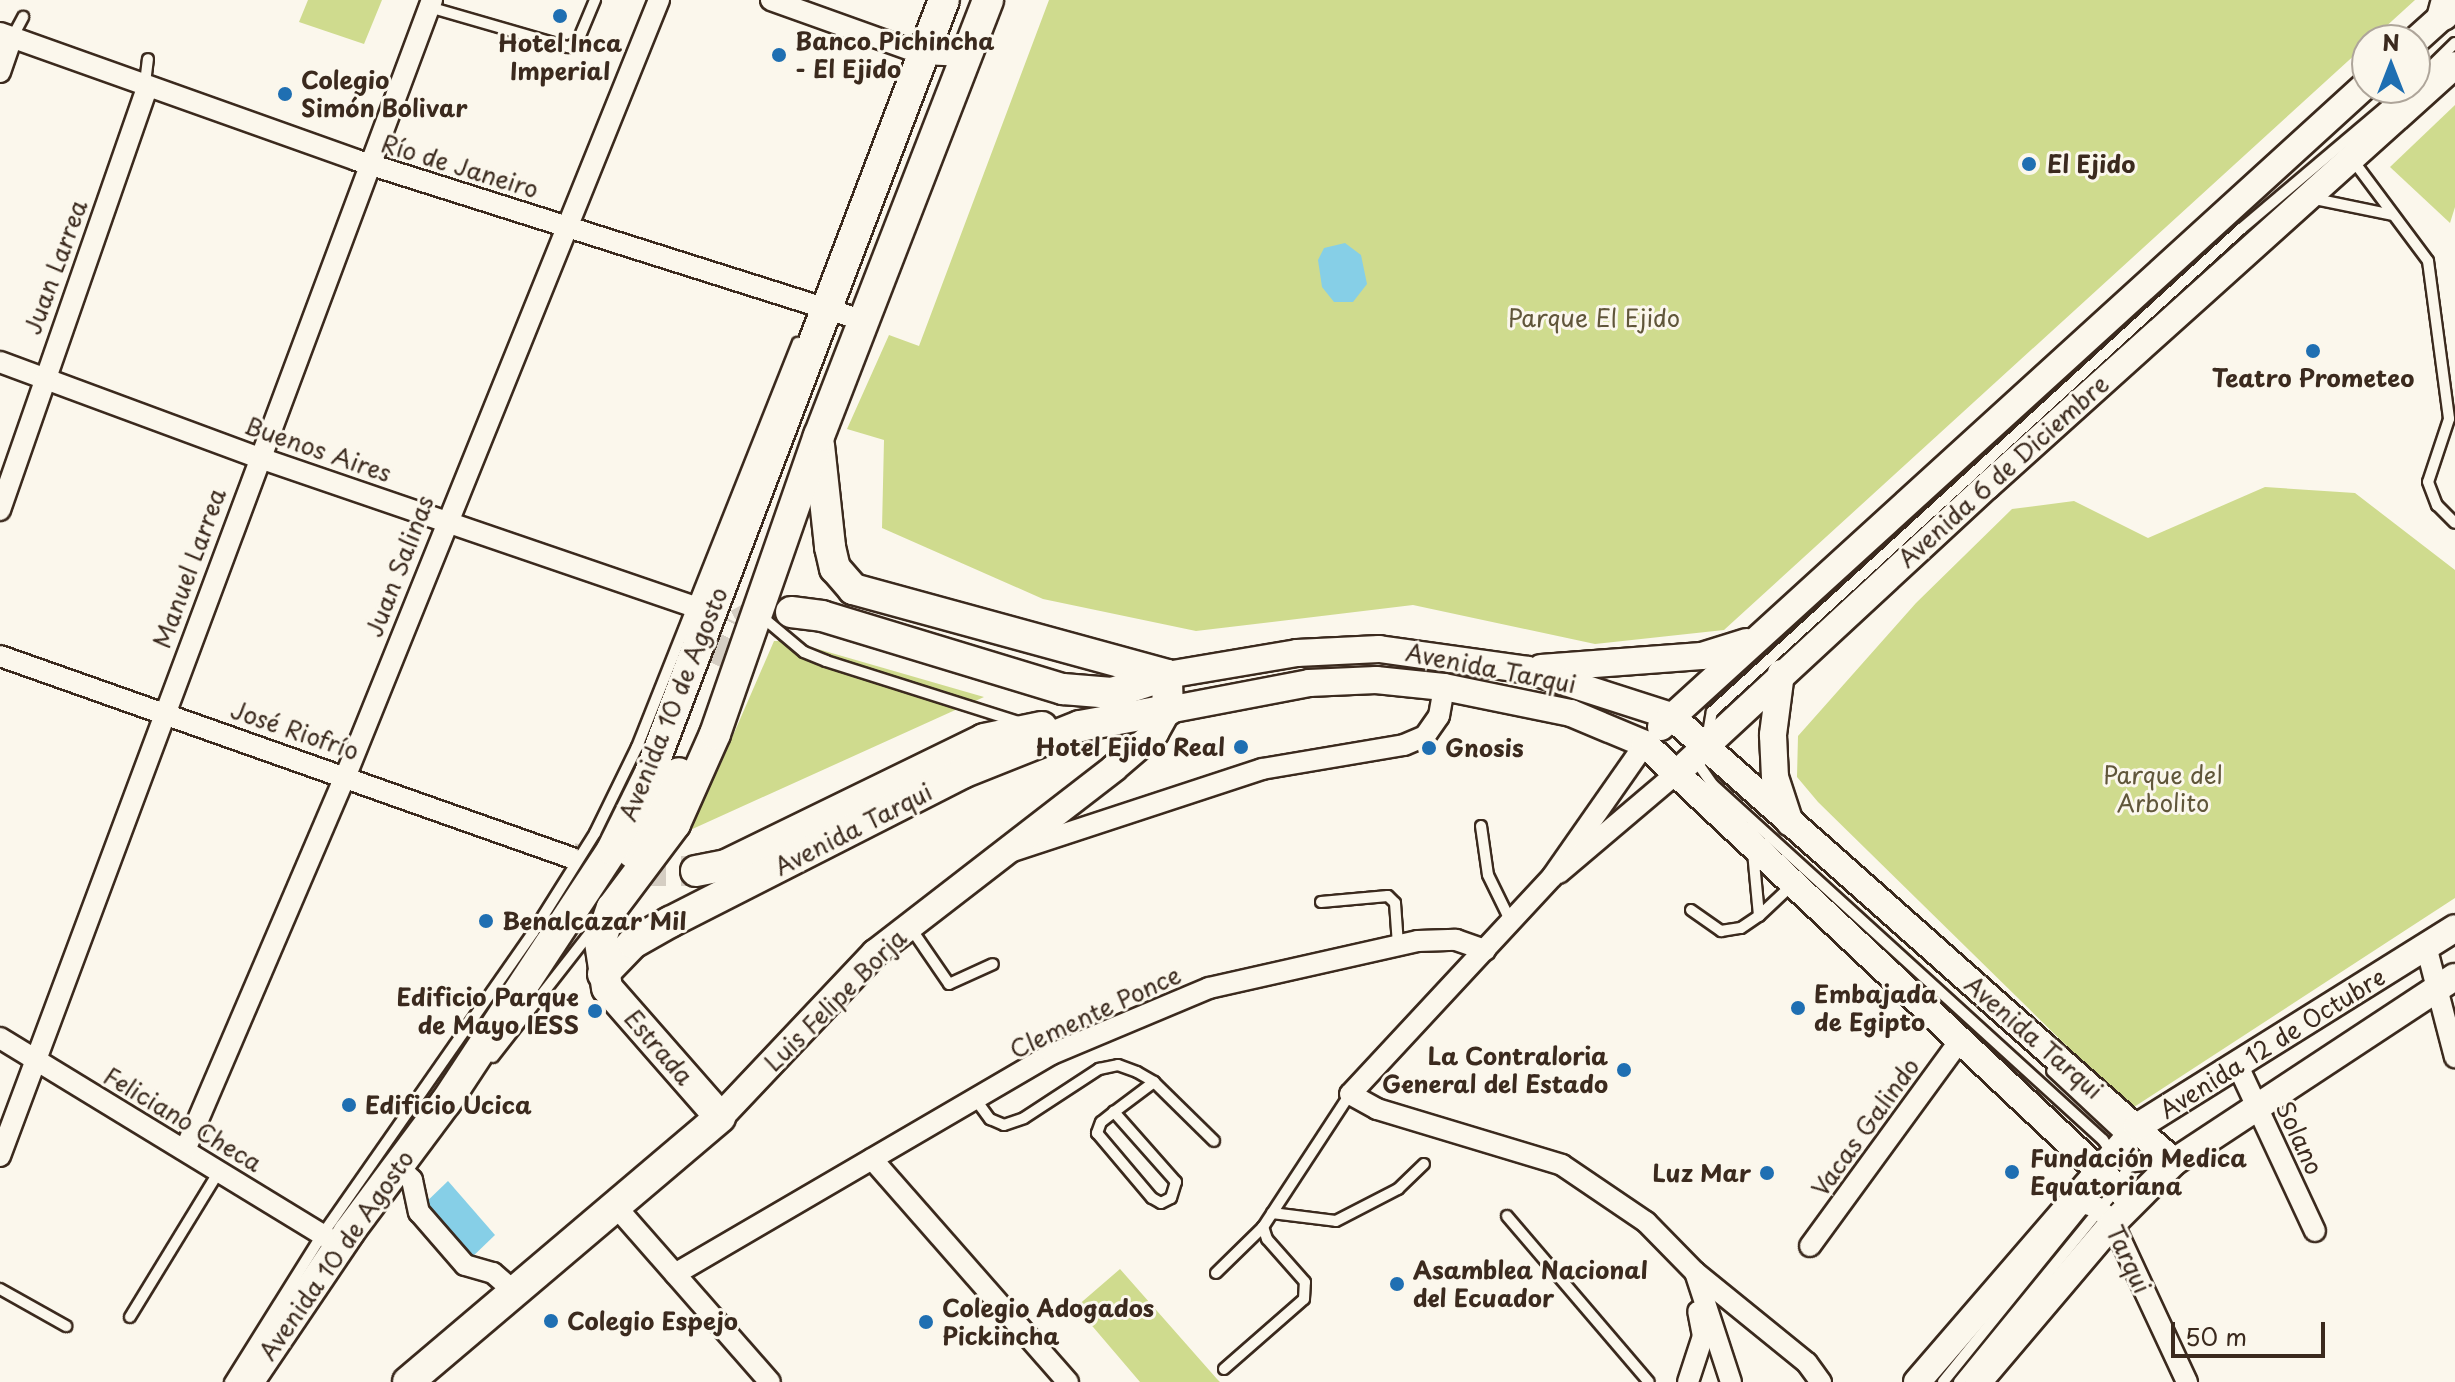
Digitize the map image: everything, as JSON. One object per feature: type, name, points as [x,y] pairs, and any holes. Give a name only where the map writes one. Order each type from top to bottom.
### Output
[{"type":"main road","name":"Avenida 10 de Agosto","points":[[248,1382],[331,1240],[402,1170],[612,850],[650,773],[703,608],[813,309],[920,49],[944,0]]},
{"type":"main road","name":"Avenida 10 de Agosto","points":[[603,974],[600,942],[612,908],[675,824],[709,747],[820,451],[862,320],[988,0]]},
{"type":"main road","points":[[2431,27],[2450,10]]},
{"type":"main road","name":"Avenida 6 de Diciembre","points":[[1645,744],[1687,744],[1781,673],[2455,65]]},
{"type":"main road","name":"Avenida 6 de Diciembre","points":[[1687,744],[1764,633],[2351,99]]},
{"type":"main road","name":"Avenida Tarqui","points":[[820,451],[835,568],[853,589],[1167,675],[1297,653],[1379,649],[1528,670],[1687,744],[1792,826],[2120,1166]]},
{"type":"main road","points":[[779,617],[822,616],[1063,689],[1112,693],[1167,675],[1168,710],[1155,733],[1002,855]]},
{"type":"main road","points":[[1528,670],[1702,656],[1731,649],[1764,633]]},
{"type":"main road","points":[[550,948],[581,931],[612,889],[683,767],[718,666]]},
{"type":"main road","points":[[1781,673],[1773,735],[1775,777],[1792,826]]},
{"type":"main road","name":"Avenida Tarqui","points":[[603,974],[633,943],[684,914],[962,773],[1080,726],[1309,683],[1376,680],[1444,687],[1571,713],[1645,744],[1687,744]]},
{"type":"main road","points":[[696,871],[726,865],[984,739],[1032,727],[1080,726]]},
{"type":"main road","name":"Avenida Tarqui","points":[[1687,744],[1752,842],[1961,1039],[2120,1166],[2174,1162]]},
{"type":"main road","name":"Luis Felipe Borja","points":[[415,1380],[618,1209],[720,1117],[875,953],[1002,855]]},
{"type":"main road","name":"Avenida 12 de Octubre","points":[[2120,1166],[2238,1066],[2455,928]]},
{"type":"main road","name":"Estrada","points":[[603,974],[607,988],[720,1117]]},
{"type":"main road","name":"Avenida 12 de Octubre","points":[[2120,1166],[2174,1162],[2255,1104],[2444,983]]},
{"type":"main road","points":[[1978,1382],[2120,1166]]},
{"type":"main road","points":[[1917,1382],[2093,1209],[2120,1166]]},
{"type":"street","name":"Juan Salinas","points":[[185,1150],[346,775],[445,519],[659,0]]},
{"type":"street","points":[[771,0],[920,49],[966,56]]},
{"type":"street","points":[[808,0],[920,49]]},
{"type":"street","name":"Manuel Larrea","points":[[0,1156],[257,457],[430,4]]},
{"type":"street","name":"Río de Janeiro","points":[[6,36],[367,164],[813,309],[862,320]]},
{"type":"street","points":[[0,72],[6,36]]},
{"type":"street","name":"Juan Larrea","points":[[0,510],[43,379],[147,88]]},
{"type":"street","name":"Buenos Aires","points":[[0,362],[257,457],[703,608]]},
{"type":"street","name":"José Riofrío","points":[[0,656],[346,775],[572,858]]},
{"type":"street","name":"Luis Felipe Borja","points":[[1002,855],[1262,769],[1404,745],[1425,736],[1439,716],[1444,687]]},
{"type":"street","name":"Avenida 6 de Diciembre","points":[[1552,877],[1645,744]]},
{"type":"street","name":"Avenida 6 de Diciembre","points":[[1350,1094],[1552,877],[1687,744]]},
{"type":"street","name":"Clemente Ponce","points":[[675,1274],[1052,1054],[1209,988],[1398,945],[1456,940],[1485,950]]},
{"type":"street","points":[[2426,946],[2444,983],[2455,1057]]},
{"type":"street","name":"Feliciano Checa","points":[[0,1038],[331,1240]]},
{"type":"street","name":"Vacas Galindo","points":[[1810,1246],[1961,1039]]},
{"type":"street","name":"Solano","points":[[2238,1066],[2315,1231]]},
{"type":"street","points":[[1350,1094],[1377,1109],[1562,1165],[1646,1222],[1695,1272],[1751,1312],[1821,1382]]},
{"type":"street","points":[[872,1159],[1059,1379]]},
{"type":"street","points":[[402,1170],[414,1185],[419,1212],[465,1265],[493,1273],[516,1293]]},
{"type":"street","points":[[618,1209],[770,1382]]},
{"type":"street","name":"Tarqui","points":[[2093,1209],[2187,1382]]},
{"type":"street","points":[[1688,1382],[1703,1336],[1695,1272]]},
{"type":"street","points":[[1695,1272],[1731,1382]]},
{"type":"lane","points":[[430,4],[568,47],[577,43],[595,0]]},
{"type":"lane","points":[[265,1382],[354,1236],[402,1170],[569,954],[612,908],[670,855],[717,753],[744,666],[779,617],[820,451],[997,0]]},
{"type":"lane","points":[[2431,33],[2450,10]]},
{"type":"lane","points":[[6,36],[23,17]]},
{"type":"lane","points":[[2431,66],[2455,43]]},
{"type":"lane","points":[[827,268],[920,49]]},
{"type":"lane","points":[[147,88],[143,76],[148,59]]},
{"type":"lane","points":[[1687,744],[1713,695],[2359,104]]},
{"type":"lane","points":[[1687,744],[1712,712],[2230,239],[2389,104]]},
{"type":"lane","points":[[2351,157],[2428,261],[2435,289],[2449,419],[2428,482],[2437,505],[2455,523]]},
{"type":"lane","points":[[2305,199],[2338,200],[2396,216]]},
{"type":"lane","points":[[230,1382],[331,1240],[595,833],[703,608]]},
{"type":"lane","points":[[779,617],[804,652],[1032,727]]},
{"type":"lane","points":[[1687,744],[2120,1166]]},
{"type":"lane","points":[[1687,744],[1713,785],[2103,1140],[2120,1166]]},
{"type":"lane","points":[[1481,826],[1488,875],[1511,922]]},
{"type":"lane","points":[[1752,842],[1759,916]]},
{"type":"lane","points":[[1691,910],[1721,931],[1741,928],[1759,916],[1794,882]]},
{"type":"lane","points":[[1321,902],[1388,896],[1395,903],[1398,945]]},
{"type":"lane","points":[[909,926],[949,984],[993,964]]},
{"type":"lane","points":[[976,1100],[990,1119],[1004,1125],[1024,1118],[1099,1069],[1118,1065],[1154,1082],[1214,1141]]},
{"type":"lane","points":[[1114,1112],[1176,1182],[1171,1198],[1161,1203],[1152,1198],[1103,1146],[1097,1133],[1114,1112],[1154,1082]]},
{"type":"lane","points":[[1216,1273],[1263,1227],[1350,1094]]},
{"type":"lane","points":[[1272,1213],[1336,1221],[1398,1189],[1424,1164]]},
{"type":"lane","points":[[130,1317],[219,1171]]},
{"type":"lane","points":[[1943,1382],[2093,1209]]},
{"type":"lane","points":[[1959,1382],[2093,1209]]},
{"type":"lane","points":[[1507,1216],[1649,1382]]},
{"type":"lane","points":[[1224,1369],[1307,1293],[1305,1282],[1267,1239],[1263,1227]]},
{"type":"lane","points":[[0,1289],[66,1326]]},
{"type":"green space","points":[[308,0],[382,0],[364,44],[299,22]]},
{"type":"green space","name":"Parque El Ejido","points":[[1049,0],[2415,0],[2389,24],[2351,24],[2351,58],[1724,630],[1595,644],[1413,605],[1196,631],[1043,599],[882,528],[884,440],[847,429],[889,335],[919,346]]},
{"type":"green space","points":[[2455,105],[2455,207],[2450,223],[2390,167]]},
{"type":"green space","name":"Parque del Arbolito","points":[[2265,487],[2355,493],[2455,570],[2455,898],[2131,1109],[1818,802],[1797,777],[1798,736],[1916,603],[2012,509],[2074,501],[2148,538]]},
{"type":"green space","points":[[774,641],[790,641],[984,697],[677,836],[718,770]]},
{"type":"green space","points":[[1120,1269],[1220,1382],[1140,1382],[1076,1307]]},
{"type":"water","points":[[1345,243],[1361,255],[1367,284],[1353,302],[1334,302],[1322,287],[1318,260],[1324,248]]},
{"type":"water","points":[[448,1181],[495,1235],[468,1261],[420,1208]]},
{"type":"tunnel","points":[[718,666],[738,624],[761,611],[791,612]]},
{"type":"tunnel","points":[[572,858],[636,871],[696,871]]},
{"type":"place","name":"Hotel Inca Imperial","points":[[560,16]]},
{"type":"place","name":"Banco Pichincha - El Ejido","points":[[779,55]]},
{"type":"place","name":"Colegio Simón Bolivar","points":[[285,94]]},
{"type":"place","name":"El Ejido","points":[[2029,164]]},
{"type":"place","name":"Teatro Prometeo","points":[[2313,351]]},
{"type":"place","name":"Hotel Ejido Real","points":[[1241,747]]},
{"type":"place","name":"Gnosis","points":[[1429,748]]},
{"type":"place","name":"Benalcazar Mil","points":[[486,921]]},
{"type":"place","name":"Embajada de Egipto","points":[[1798,1008]]},
{"type":"place","name":"Edificio Parque de Mayo IESS","points":[[595,1011]]},
{"type":"place","name":"La Contraloria General del Estado","points":[[1624,1070]]},
{"type":"place","name":"Edificio Ucica","points":[[349,1105]]},
{"type":"place","name":"Fundación Medica Equatoriana","points":[[2012,1172]]},
{"type":"place","name":"Luz Mar","points":[[1767,1173]]},
{"type":"place","name":"Asamblea Nacional del Ecuador","points":[[1397,1284]]},
{"type":"place","name":"Colegio Espejo","points":[[551,1321]]},
{"type":"place","name":"Colegio Adogados Pickincha","points":[[926,1322]]}]
